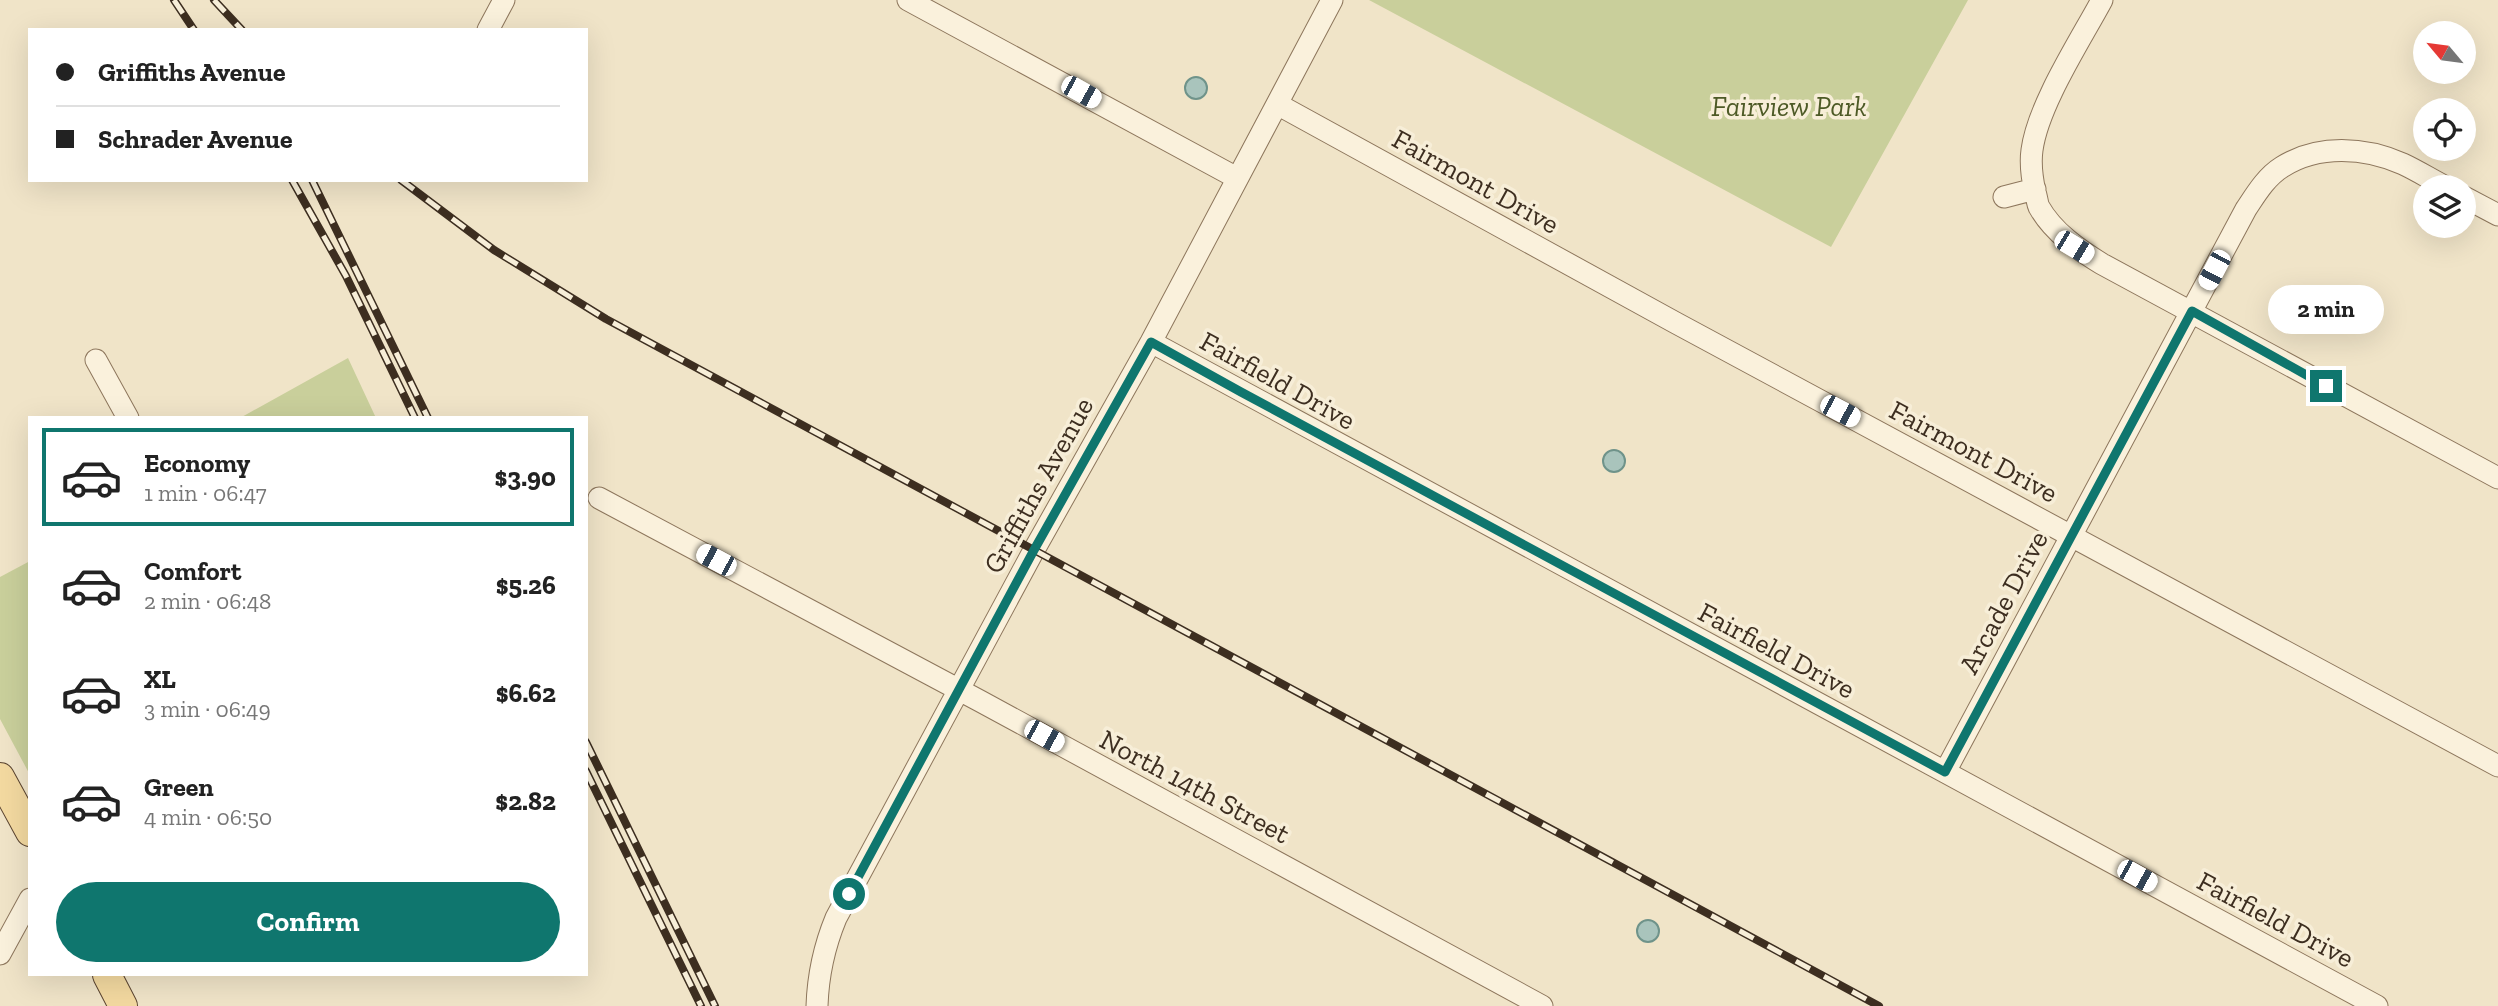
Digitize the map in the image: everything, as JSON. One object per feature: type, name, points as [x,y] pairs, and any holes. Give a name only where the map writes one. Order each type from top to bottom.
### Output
[{"type":"main road","points":[[0,777],[28,828]]},
{"type":"main road","points":[[108,976],[123,1006]]},
{"type":"street","points":[[489,28],[504,0]]},
{"type":"street","points":[[908,0],[1237,178]]},
{"type":"street","name":"Griffiths Avenue","points":[[817,1006],[820,969],[836,918],[958,689],[1151,342],[1332,0]]},
{"type":"street","points":[[2102,0],[2037,126],[2031,151],[2039,207],[2074,247],[2277,360],[2498,478]]},
{"type":"street","name":"Fairmont Drive","points":[[1277,104],[1676,323],[2498,766]]},
{"type":"street","name":"Arcade Drive","points":[[1945,772],[2070,535],[2259,189],[2280,168],[2299,159],[2339,150],[2360,151],[2403,164],[2424,175]]},
{"type":"street","points":[[2004,197],[2035,189]]},
{"type":"street","points":[[2476,203],[2498,215]]},
{"type":"street","name":"Fairfield Drive","points":[[1151,342],[2376,1006]]},
{"type":"street","points":[[96,360],[127,416]]},
{"type":"street","name":"North 14th Street","points":[[599,498],[958,689],[1542,1006]]},
{"type":"street","points":[[0,954],[28,903]]},
{"type":"green space","name":"Fairview Park","points":[[1369,0],[1968,0],[1831,247]]},
{"type":"green space","points":[[348,358],[375,416],[244,416]]},
{"type":"green space","points":[[28,562],[28,771],[0,719],[0,577]]},
{"type":"water","points":[[1196,77],[1204,80],[1207,88],[1204,96],[1196,99],[1188,96],[1185,88],[1188,80]]},
{"type":"water","points":[[1614,450],[1622,453],[1625,461],[1622,469],[1614,472],[1606,469],[1603,461],[1606,453]]},
{"type":"water","points":[[1648,920],[1656,923],[1659,931],[1656,939],[1648,942],[1640,939],[1637,931],[1640,923]]},
{"type":"railway","points":[[174,0],[193,28]]},
{"type":"railway","points":[[214,0],[240,28]]},
{"type":"railway","points":[[293,182],[346,276],[414,416]]},
{"type":"railway","points":[[313,182],[427,416]]},
{"type":"railway","points":[[404,182],[494,250],[606,319],[1879,1006]]},
{"type":"railway","points":[[588,746],[715,1006]]},
{"type":"railway","points":[[588,775],[701,1006]]},
{"type":"route","points":[[849,894],[1034,550],[1151,342],[1945,772],[2192,311],[2326,386]]}]
